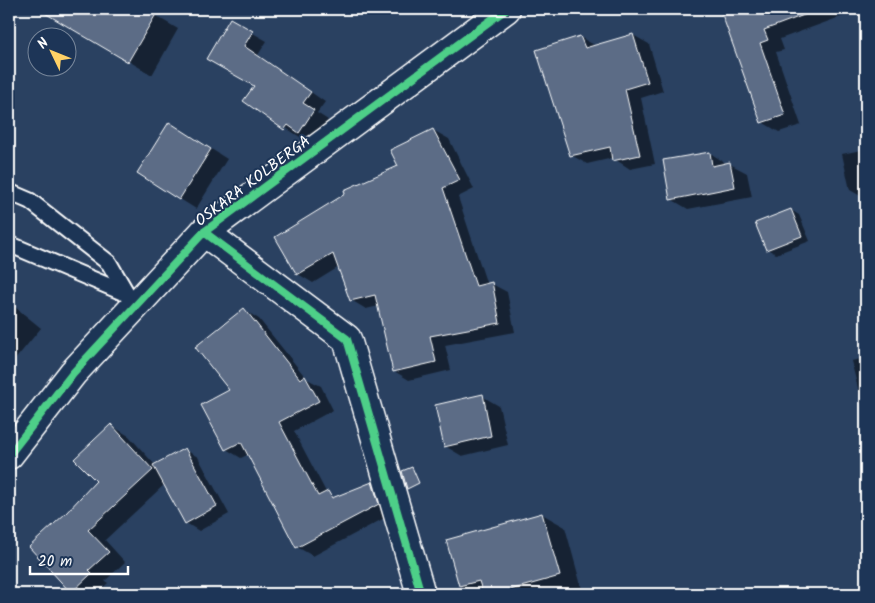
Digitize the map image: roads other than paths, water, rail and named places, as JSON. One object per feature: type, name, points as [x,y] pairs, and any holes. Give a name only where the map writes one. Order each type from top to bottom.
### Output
[{"type":"street","name":"OSKARA KOLBERGA","points":[[12,453],[132,299],[204,232],[506,9]]},
{"type":"street","points":[[204,232],[347,339],[422,594]]},
{"type":"lane","points":[[9,192],[30,201],[108,263],[132,299]]},
{"type":"lane","points":[[9,244],[132,299]]}]
